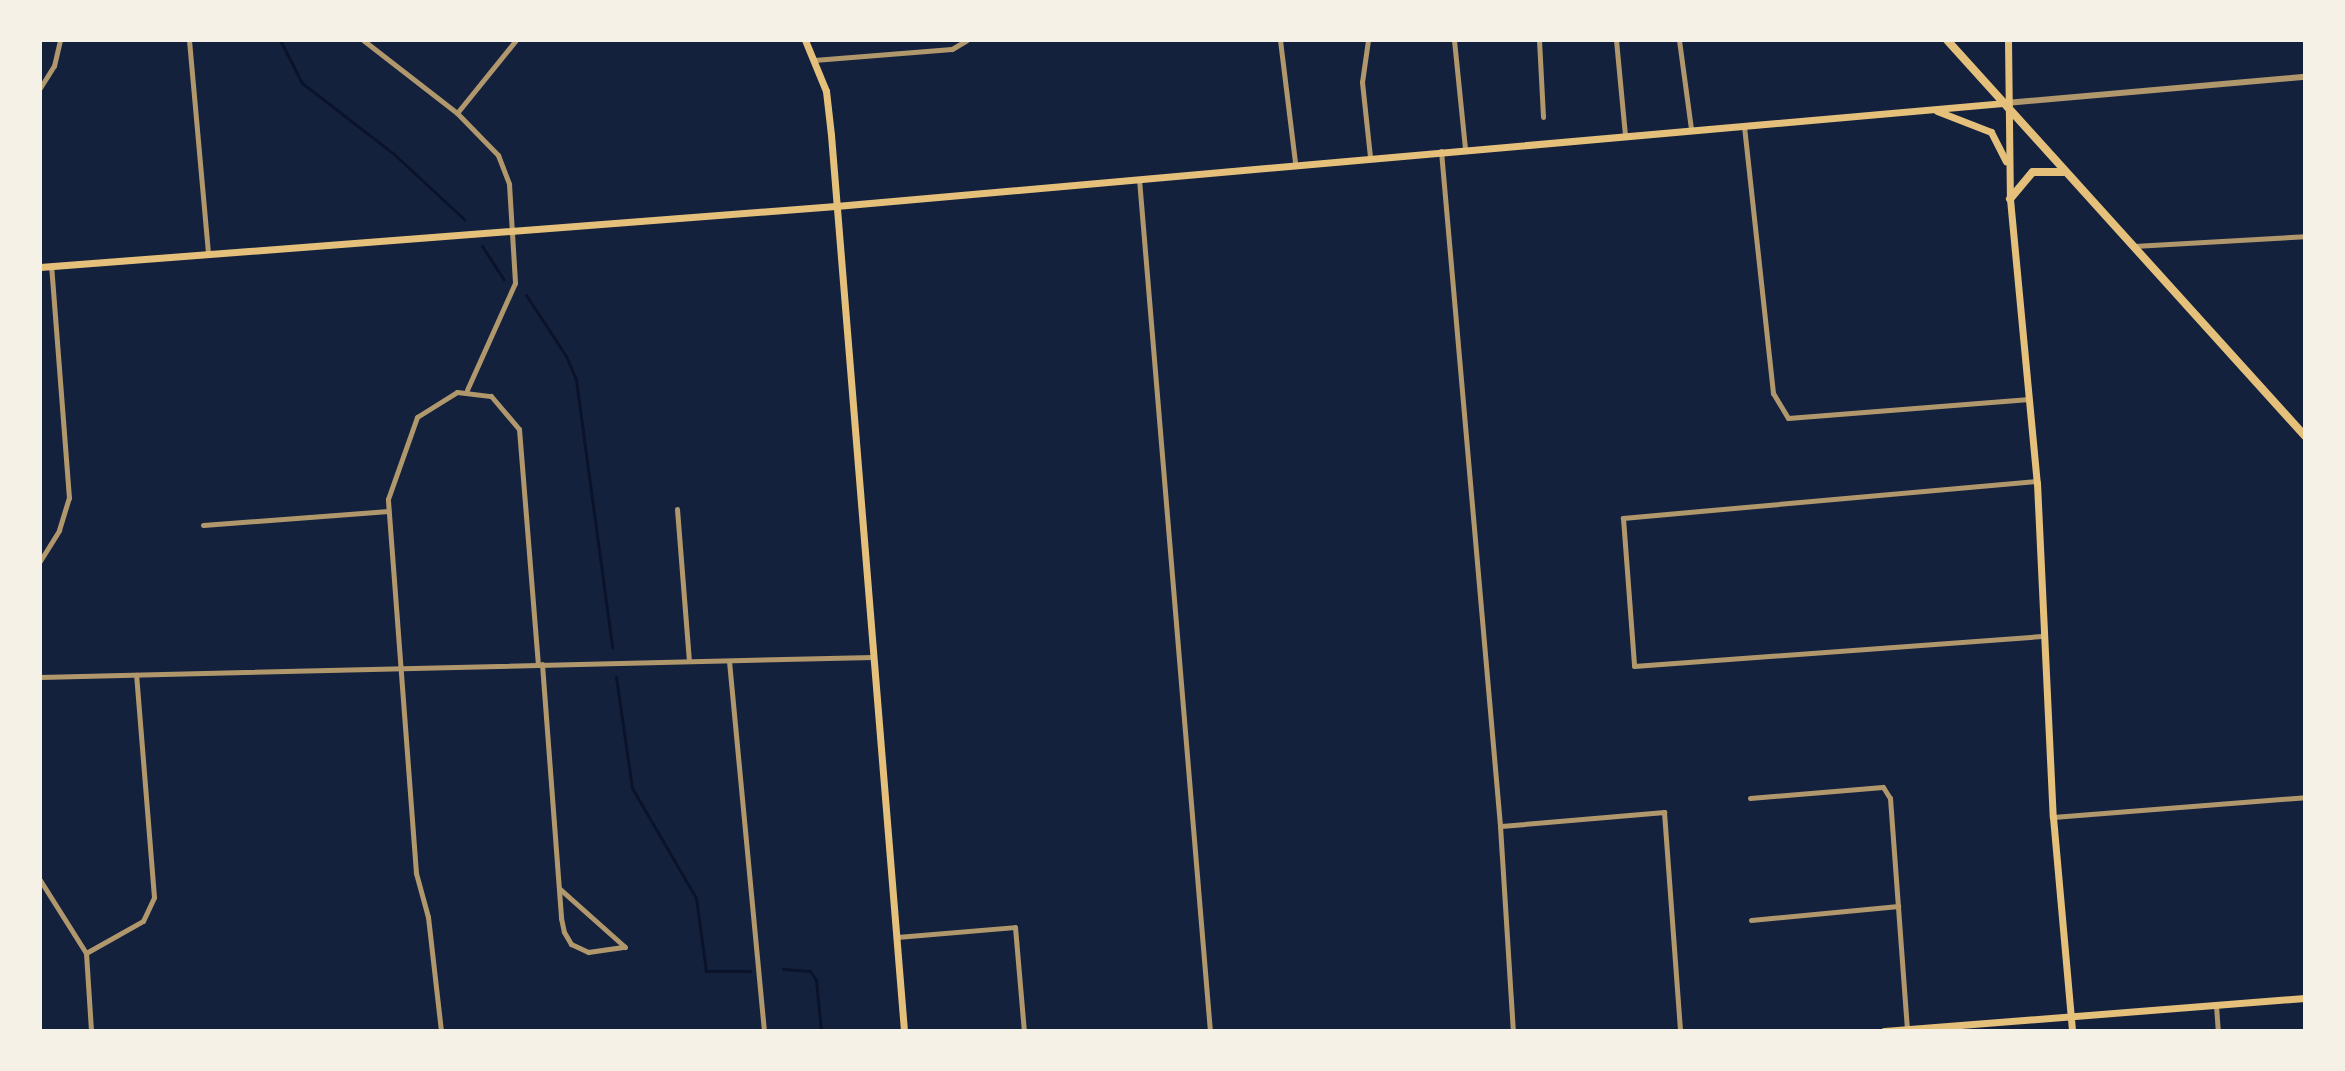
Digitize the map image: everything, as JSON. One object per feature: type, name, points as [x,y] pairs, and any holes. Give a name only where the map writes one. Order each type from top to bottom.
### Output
[{"type":"main road","points":[[805,40],[828,105],[904,1031]]},
{"type":"main road","points":[[1947,40],[2129,246],[2305,436]]},
{"type":"main road","points":[[2008,40],[2011,72],[2005,103],[2010,199],[2036,481],[2047,636],[2053,817],[2072,1031]]},
{"type":"main road","points":[[40,267],[836,206],[1295,163],[2005,103]]},
{"type":"main road","points":[[1931,109],[1991,132],[2009,168]]},
{"type":"main road","points":[[2010,199],[2033,172],[2063,172]]},
{"type":"main road","points":[[1884,1031],[2305,998]]},
{"type":"street","points":[[40,88],[54,66],[60,40]]},
{"type":"street","points":[[189,40],[208,255]]},
{"type":"street","points":[[363,40],[457,113],[498,155],[509,184],[515,283],[467,390]]},
{"type":"street","points":[[457,113],[516,40]]},
{"type":"street","points":[[814,60],[952,49],[967,40]]},
{"type":"street","points":[[1280,40],[1295,163]]},
{"type":"street","points":[[1368,40],[1362,82],[1370,157]]},
{"type":"street","points":[[1454,40],[1465,149]]},
{"type":"street","points":[[1539,40],[1543,117]]},
{"type":"street","points":[[1616,40],[1625,135]]},
{"type":"street","points":[[1679,40],[1691,129]]},
{"type":"street","points":[[2005,103],[2305,77]]},
{"type":"street","points":[[1744,125],[1773,393],[1788,418],[2029,399]]},
{"type":"street","points":[[1441,151],[1500,826],[1513,1031]]},
{"type":"street","points":[[1139,177],[1210,1031]]},
{"type":"street","points":[[2129,246],[2305,236]]},
{"type":"street","points":[[40,561],[59,530],[69,498],[51,266]]},
{"type":"street","points":[[441,1031],[428,917],[416,873],[388,511],[393,474],[417,417],[430,405],[467,390],[491,396],[519,429],[562,925],[571,944],[595,953],[625,947],[625,942],[560,889]]},
{"type":"street","points":[[2036,481],[1623,518],[1634,666],[2047,636]]},
{"type":"street","points":[[677,509],[689,661]]},
{"type":"street","points":[[203,525],[388,511]]},
{"type":"street","points":[[40,677],[873,657]]},
{"type":"street","points":[[729,661],[764,1031]]},
{"type":"street","points":[[86,953],[143,921],[154,897],[136,675]]},
{"type":"street","points":[[1750,798],[1883,787],[1890,798],[1907,1029]]},
{"type":"street","points":[[2053,817],[2305,797]]},
{"type":"street","points":[[1500,826],[1664,812],[1680,1031]]},
{"type":"street","points":[[40,880],[86,953],[91,1031]]},
{"type":"street","points":[[1751,920],[1898,906]]},
{"type":"street","points":[[896,937],[1015,927],[1024,1031]]},
{"type":"street","points":[[2216,1005],[2218,1031]]},
{"type":"waterway","points":[[280,40],[302,83],[394,154],[464,219]]},
{"type":"waterway","points":[[482,246],[504,280]]},
{"type":"waterway","points":[[526,295],[566,356],[576,380],[612,648]]},
{"type":"waterway","points":[[616,677],[632,788],[696,898],[706,971],[750,971]]},
{"type":"waterway","points":[[783,969],[810,971],[816,980],[821,1031]]}]
